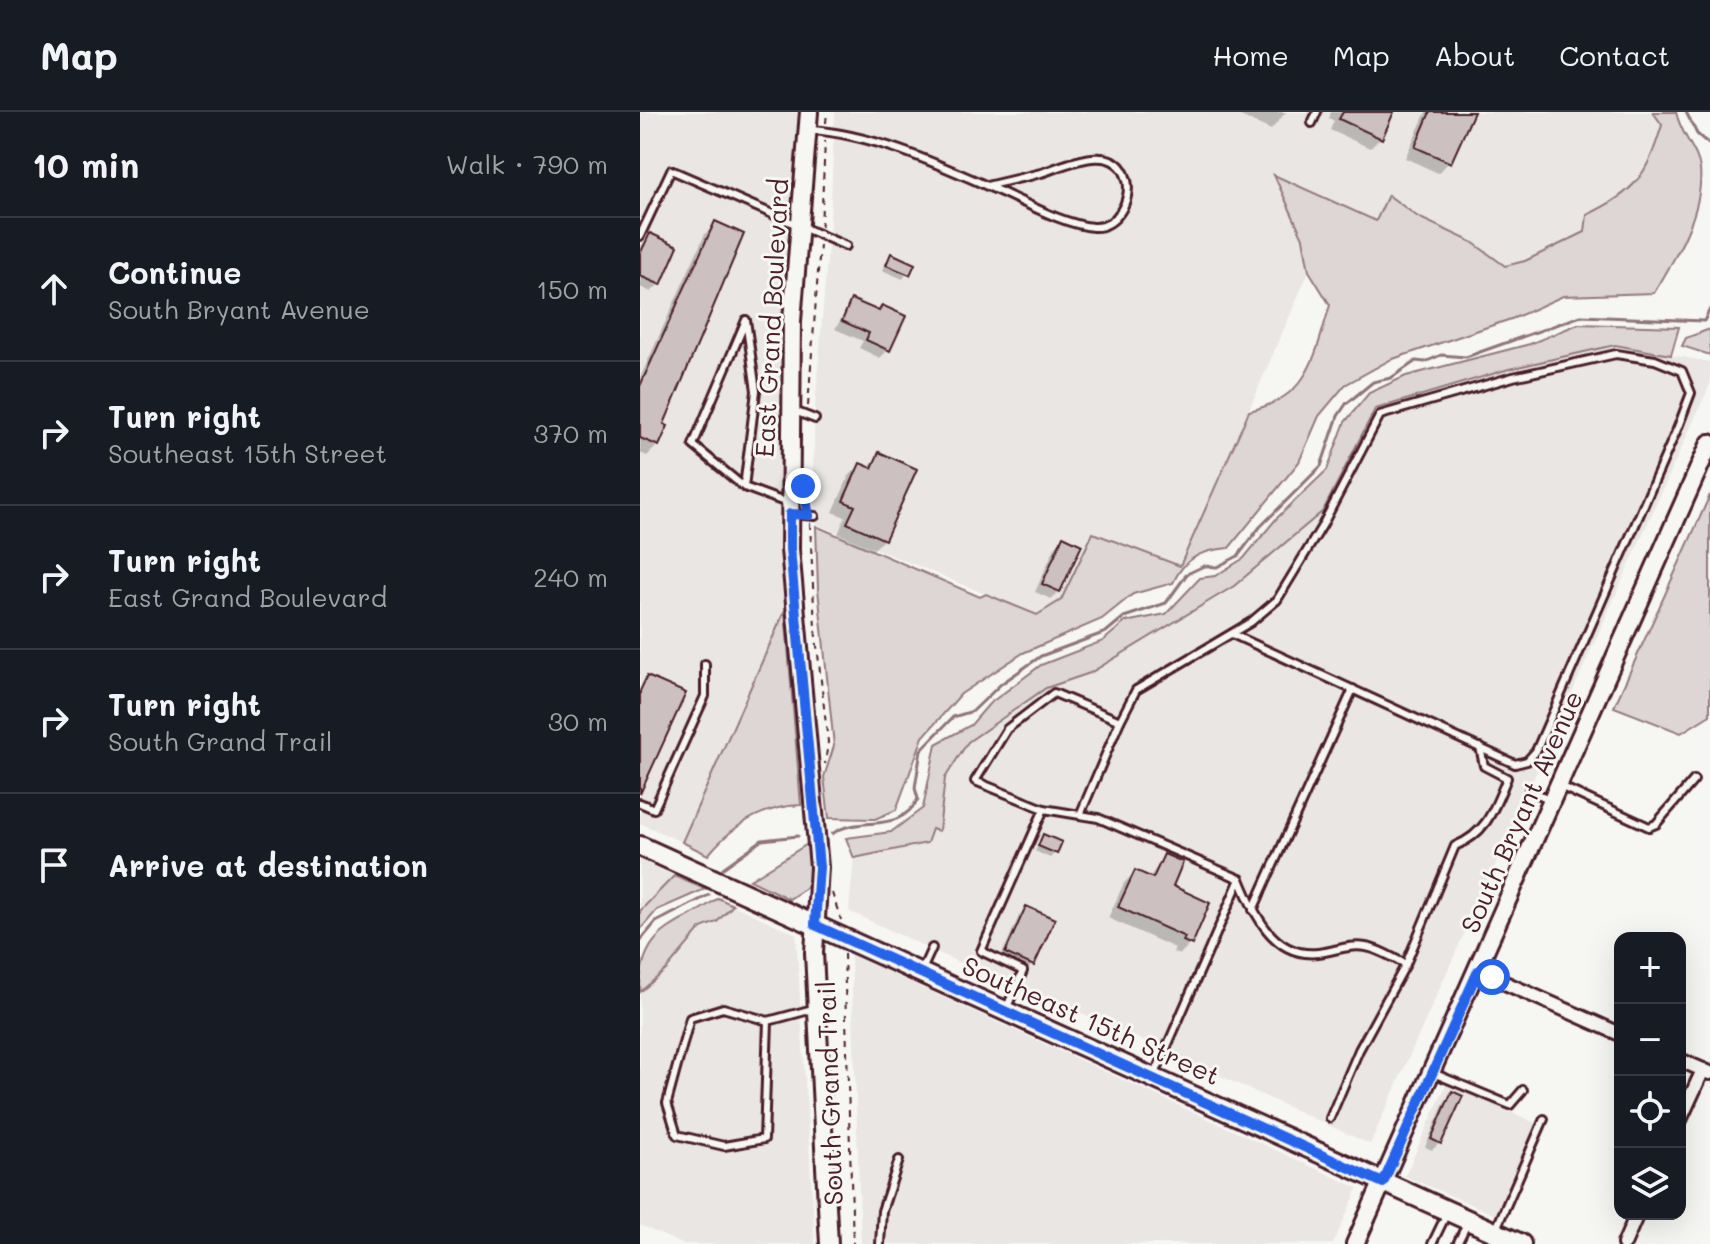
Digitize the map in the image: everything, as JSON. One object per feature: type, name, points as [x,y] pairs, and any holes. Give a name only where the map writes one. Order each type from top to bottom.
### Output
[{"type":"main road","name":"Southeast 15th Street","points":[[640,846],[1469,1221],[1497,1237],[1521,1244]]},
{"type":"street","name":"East Grand Boulevard","points":[[809,112],[798,224],[789,409],[790,509],[794,619],[819,867],[815,925],[817,1008],[829,1244]]},
{"type":"street","name":"South Bryant Avenue","points":[[1355,1244],[1710,443]]},
{"type":"street","points":[[1478,971],[1614,1031]]},
{"type":"street","points":[[1686,1063],[1706,1072],[1686,1109]]},
{"type":"street","points":[[1624,1244],[1634,1220]]},
{"type":"lane","points":[[1312,123],[1317,112]]},
{"type":"lane","points":[[807,129],[825,130],[877,143],[987,186],[1094,227],[1115,220],[1128,198],[1126,177],[1117,166],[1088,156],[987,186]]},
{"type":"lane","points":[[640,236],[671,170],[846,246]]},
{"type":"lane","points":[[744,487],[756,391],[746,320],[693,445],[744,487],[790,509],[812,515]]},
{"type":"lane","points":[[1080,815],[1136,690],[1232,634],[1277,600],[1322,526],[1380,415],[1513,377],[1616,354],[1655,360],[1682,371],[1691,393],[1678,427],[1536,751],[1527,761],[1515,764],[1232,634]]},
{"type":"lane","points":[[789,409],[815,419]]},
{"type":"lane","points":[[640,803],[654,809],[705,696],[705,664]]},
{"type":"lane","points":[[1253,910],[1353,689]]},
{"type":"lane","points":[[1120,721],[1054,693],[1007,729],[975,781],[1044,809],[1098,818],[1240,879],[1253,910],[1275,939],[1298,952],[1320,953],[1341,946],[1370,948],[1406,964]]},
{"type":"lane","points":[[1330,1118],[1359,1050],[1406,964],[1455,846],[1473,839],[1486,827],[1507,778],[1484,766],[1480,747]]},
{"type":"lane","points":[[1529,790],[1556,793],[1649,827],[1656,824],[1694,780]]},
{"type":"lane","points":[[1006,1011],[1023,971],[981,951],[1044,809]]},
{"type":"lane","points":[[1153,1078],[1240,879]]},
{"type":"lane","points":[[921,972],[932,948]]},
{"type":"lane","points":[[768,1021],[764,1139],[724,1146],[677,1135],[667,1103],[690,1018],[723,1008],[768,1021],[817,1008]]},
{"type":"lane","points":[[1433,1073],[1510,1105],[1523,1090]]},
{"type":"lane","points":[[1497,1237],[1544,1119]]},
{"type":"lane","points":[[880,1244],[882,1211],[899,1160]]},
{"type":"lane","points":[[1432,1244],[1447,1212]]},
{"type":"lane","points":[[1457,1244],[1469,1221]]},
{"type":"path","points":[[807,416],[827,112]]},
{"type":"path","points":[[812,515],[815,628],[828,742],[824,767]]},
{"type":"path","name":"South Grand Trail","points":[[831,883],[835,910],[842,920],[853,1244]]},
{"type":"shaded area","points":[[640,112],[802,112],[792,206],[784,335],[785,610],[682,842],[640,823]]},
{"type":"shaded area","points":[[835,112],[1653,112],[1662,125],[1650,162],[1622,197],[1587,215],[1585,232],[1525,261],[1505,266],[1472,242],[1418,217],[1388,195],[1376,221],[1274,177],[1303,238],[1309,271],[1181,566],[1093,533],[1061,600],[1037,615],[816,524],[813,474],[815,408],[830,222]]},
{"type":"shaded area","points":[[1653,112],[1676,112],[1700,169],[1693,218],[1654,293],[1563,296],[1514,318],[1390,360],[1345,385],[1319,416],[1299,462],[1229,548],[1195,557],[1177,574],[1173,583],[1133,594],[1102,619],[1023,653],[961,694],[923,737],[896,810],[875,819],[829,818],[824,777],[834,746],[818,589],[816,526],[980,597],[986,594],[1037,615],[1061,600],[1093,533],[1180,566],[1249,411],[1269,405],[1297,385],[1313,358],[1330,305],[1309,271],[1303,238],[1274,175],[1376,221],[1388,195],[1418,217],[1472,242],[1505,266],[1525,261],[1585,232],[1587,215],[1628,190],[1644,170],[1662,125]]},
{"type":"shaded area","points":[[1578,324],[1679,327],[1671,355],[1615,345],[1509,369],[1375,409],[1323,511],[1234,586],[1090,673],[1046,688],[968,742],[945,778],[939,831],[932,829],[927,843],[854,858],[846,838],[891,832],[923,808],[936,744],[971,725],[989,704],[1041,665],[1103,641],[1125,622],[1166,614],[1200,578],[1215,576],[1244,558],[1276,519],[1327,470],[1345,422],[1369,393],[1406,376],[1530,344]]},
{"type":"shaded area","points":[[1710,329],[1710,355],[1682,346],[1686,338]]},
{"type":"shaded area","points":[[1615,345],[1710,362],[1710,384],[1370,1144],[1104,1023],[1034,993],[1033,997],[849,911],[854,858],[926,843],[932,829],[939,831],[945,778],[968,742],[1046,688],[1090,673],[1234,586],[1323,511],[1375,409],[1509,369]]},
{"type":"shaded area","points":[[1710,495],[1710,715],[1681,733],[1614,707]]},
{"type":"shaded area","points":[[785,610],[801,805],[774,809],[749,820],[727,835],[708,855],[682,842]]},
{"type":"shaded area","points":[[809,843],[813,876],[806,888],[789,899],[750,880]]},
{"type":"shaded area","points":[[640,860],[674,876],[640,911]]},
{"type":"shaded area","points":[[674,876],[705,889],[657,910],[640,930],[640,911]]},
{"type":"shaded area","points":[[718,898],[733,905],[717,922],[701,928],[667,969],[640,992],[646,954],[654,942],[663,932]]},
{"type":"shaded area","points":[[733,905],[796,934],[815,1244],[682,1244],[640,1225],[640,992],[667,969],[701,928],[717,922]]},
{"type":"shaded area","points":[[851,955],[1358,1188],[1333,1244],[861,1244]]},
{"type":"shaded area","points":[[1448,1081],[1547,1129],[1505,1219],[1405,1176]]},
{"type":"building","points":[[1343,112],[1394,112],[1382,139],[1339,119]]},
{"type":"building","points":[[1430,112],[1474,112],[1451,163],[1415,147]]},
{"type":"building","points":[[715,221],[744,234],[664,424],[668,426],[659,446],[640,438],[640,386]]},
{"type":"building","points":[[650,233],[678,246],[661,285],[640,276],[640,254]]},
{"type":"building","points":[[891,253],[915,264],[910,275],[886,265]]},
{"type":"building","points":[[851,299],[879,311],[882,305],[906,316],[890,351],[866,340],[869,333],[842,321]]},
{"type":"building","points":[[879,452],[917,469],[885,540],[847,523],[855,506],[843,501],[860,463],[872,468]]},
{"type":"building","points":[[1063,536],[1082,545],[1060,592],[1042,584]]},
{"type":"building","points":[[647,676],[686,693],[640,794],[640,691]]},
{"type":"building","points":[[1043,834],[1062,842],[1057,854],[1038,846]]},
{"type":"building","points":[[1164,854],[1183,862],[1173,886],[1210,903],[1192,945],[1183,941],[1185,937],[1118,907],[1135,870],[1153,878]]},
{"type":"building","points":[[1026,906],[1055,919],[1034,966],[1005,953]]},
{"type":"building","points":[[1452,1091],[1463,1096],[1441,1144],[1431,1139]]},
{"type":"waterway","points":[[1686,112],[1697,134],[1710,145]]},
{"type":"waterway","points":[[832,834],[855,825],[890,821],[910,810],[918,799],[915,788],[921,750],[953,717],[973,711],[1001,684],[1041,656],[1106,632],[1124,617],[1166,603],[1187,574],[1204,566],[1217,567],[1238,556],[1260,527],[1321,466],[1338,416],[1346,404],[1373,382],[1391,378],[1416,361],[1425,362],[1441,355],[1466,357],[1581,316],[1704,321],[1710,309]]},
{"type":"waterway","points":[[723,868],[762,840],[798,836]]},
{"type":"waterway","points":[[640,941],[656,922],[709,895]]},
{"type":"route","points":[[803,486],[809,515],[790,514],[790,549],[819,867],[815,925],[1383,1183],[1478,971],[1492,977]]}]
